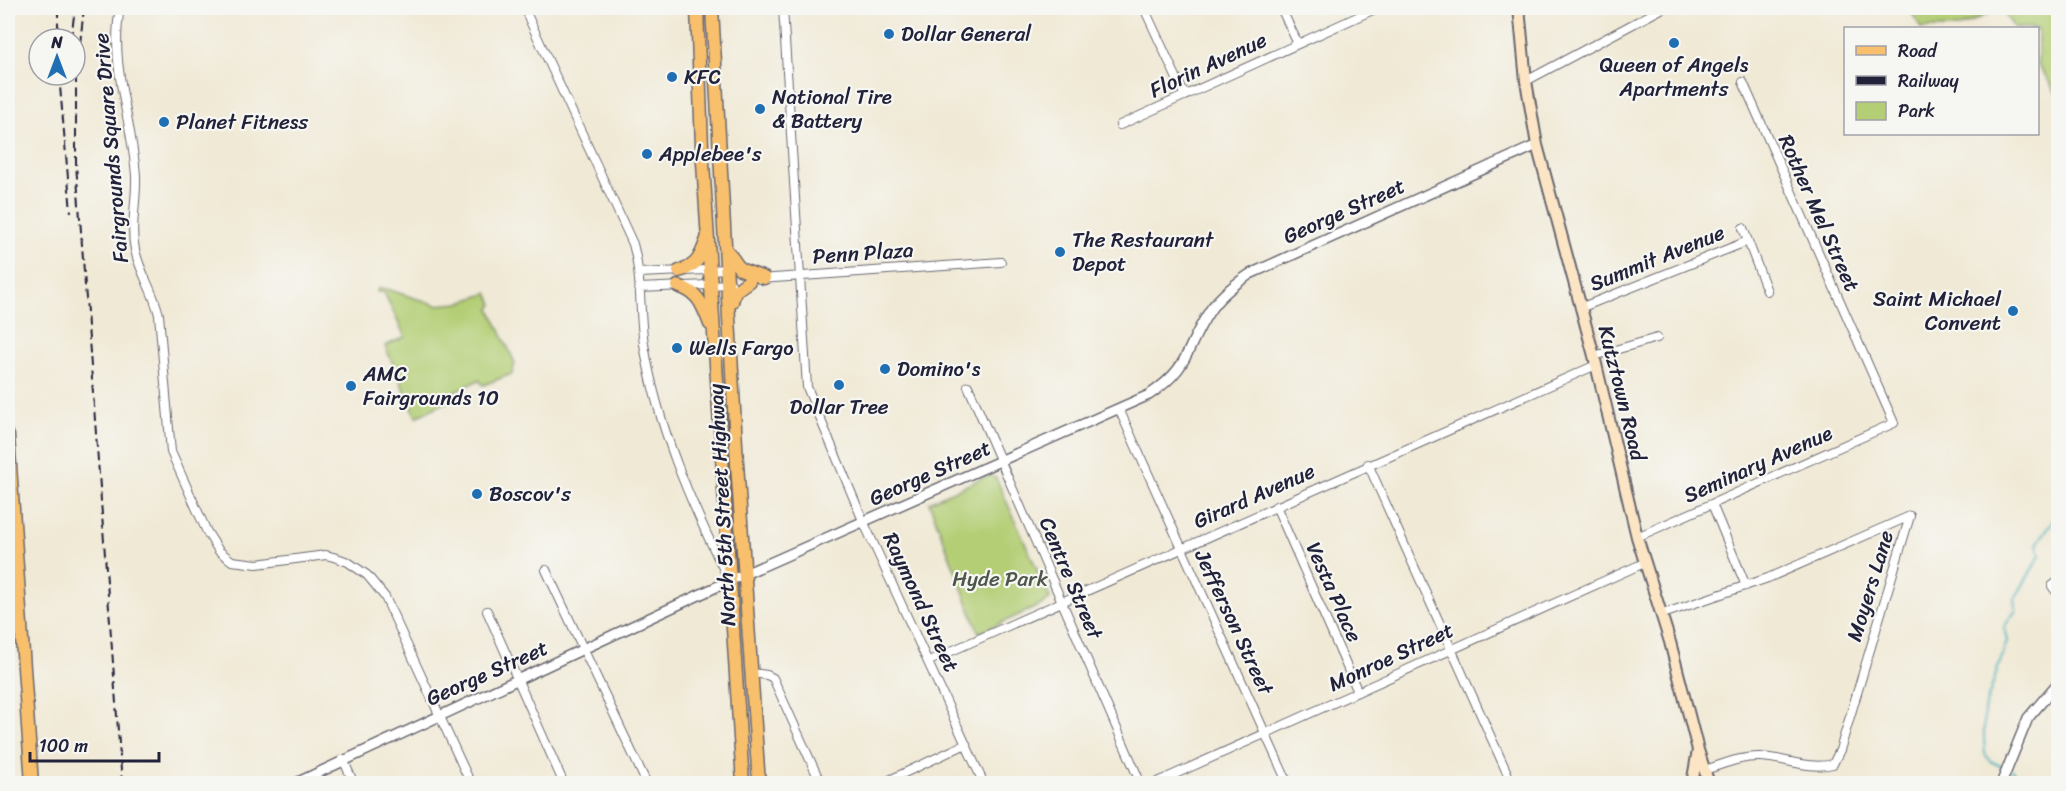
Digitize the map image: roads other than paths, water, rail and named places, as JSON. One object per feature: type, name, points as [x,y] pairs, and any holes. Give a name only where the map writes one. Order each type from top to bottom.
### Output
[{"type":"main road","name":"North 5th Street Highway","points":[[697,8],[702,147],[743,783]]},
{"type":"main road","name":"North 5th Street Highway","points":[[712,8],[759,783]]},
{"type":"main road","name":"Kutztown Road","points":[[1520,8],[1526,81],[1537,145],[1595,360],[1637,537],[1670,642],[1698,750],[1692,783]]},
{"type":"main road","points":[[679,271],[690,269],[698,262],[709,232]]},
{"type":"main road","points":[[727,249],[740,269],[764,278]]},
{"type":"main road","points":[[730,315],[735,291],[749,281]]},
{"type":"main road","points":[[678,286],[694,293],[702,300],[714,332]]},
{"type":"main road","points":[[8,436],[32,783]]},
{"type":"main road","points":[[1698,750],[1709,783]]},
{"type":"street","name":"Fairgrounds Square Drive","points":[[120,8],[115,45],[136,176],[134,244],[141,270],[155,297],[159,315],[169,435],[176,467],[212,542],[232,561],[257,564],[326,555],[348,562],[375,583],[385,597],[471,783]]},
{"type":"street","points":[[524,8],[631,238],[639,273],[644,345],[678,468],[695,511],[729,581]]},
{"type":"street","name":"Raymond Street","points":[[783,8],[807,387],[864,523],[984,783]]},
{"type":"street","points":[[1144,8],[1185,96]]},
{"type":"street","points":[[1281,8],[1298,44]]},
{"type":"street","name":"Florin Avenue","points":[[1120,125],[1377,8]]},
{"type":"street","points":[[1526,81],[1663,8]]},
{"type":"street","name":"Rother Mel Street","points":[[1743,82],[1894,423]]},
{"type":"street","name":"George Street","points":[[294,783],[729,581],[1149,395],[1175,375],[1191,352],[1209,312],[1227,291],[1250,274],[1537,145]]},
{"type":"street","points":[[1743,228],[1767,291]]},
{"type":"street","name":"Summit Avenue","points":[[1580,308],[1748,241]]},
{"type":"street","name":"Penn Plaza","points":[[728,285],[764,278],[1001,262]]},
{"type":"street","points":[[639,273],[728,269]]},
{"type":"street","points":[[639,288],[728,285]]},
{"type":"street","name":"Girard Avenue","points":[[929,662],[1368,465],[1595,360],[1658,338]]},
{"type":"street","name":"Centre Street","points":[[968,387],[1141,783]]},
{"type":"street","name":"Jefferson Street","points":[[1119,409],[1288,783]]},
{"type":"street","name":"Seminary Avenue","points":[[1637,537],[1894,423]]},
{"type":"street","points":[[1368,465],[1512,783]]},
{"type":"street","points":[[1712,504],[1746,586]]},
{"type":"street","name":"Vesta Place","points":[[1275,506],[1359,692]]},
{"type":"street","name":"Moyers Lane","points":[[1660,615],[1746,586],[1910,516],[1840,750],[1833,764],[1816,766],[1752,757],[1737,759],[1705,770]]},
{"type":"street","name":"Monroe Street","points":[[1153,783],[1644,562]]},
{"type":"street","points":[[546,570],[647,783]]},
{"type":"street","points":[[2058,581],[2052,586],[2058,594]]},
{"type":"street","points":[[487,611],[564,783]]},
{"type":"street","points":[[752,673],[773,678],[821,783]]},
{"type":"street","points":[[2001,783],[2028,718],[2058,683]]},
{"type":"street","points":[[881,783],[966,744]]},
{"type":"street","points":[[343,759],[354,783]]},
{"type":"waterway","points":[[2003,767],[1990,761],[1985,754],[1984,710],[2007,641],[2004,627],[2016,610],[2015,599],[2040,555],[2037,544],[2058,513],[2058,494]]},
{"type":"waterway","points":[[2012,770],[2018,775],[2018,784]]},
{"type":"waterway","points":[[2057,784],[2058,780]]},
{"type":"railway","points":[[58,8],[58,27]]},
{"type":"railway","points":[[73,27],[75,8]]},
{"type":"railway","points":[[84,8],[76,79],[76,164],[122,784]]},
{"type":"railway","points":[[60,87],[71,212]]},
{"type":"place","name":"Dollar General","points":[[889,34]]},
{"type":"place","name":"Queen of Angels Apartments","points":[[1674,43]]},
{"type":"place","name":"KFC","points":[[672,77]]},
{"type":"place","name":"National Tire & Battery","points":[[760,109]]},
{"type":"place","name":"Planet Fitness","points":[[164,122]]},
{"type":"place","name":"Applebee's","points":[[647,154]]},
{"type":"place","name":"The Restaurant Depot","points":[[1060,252]]},
{"type":"place","name":"Saint Michael Convent","points":[[2013,311]]},
{"type":"place","name":"Wells Fargo","points":[[677,348]]},
{"type":"place","name":"Domino's","points":[[885,369]]},
{"type":"place","name":"Dollar Tree","points":[[839,385]]},
{"type":"place","name":"AMC Fairgrounds 10","points":[[351,386]]},
{"type":"place","name":"Boscov's","points":[[477,494]]},
{"type":"park label","name":"Hyde Park","points":[[1000,579]]}]
